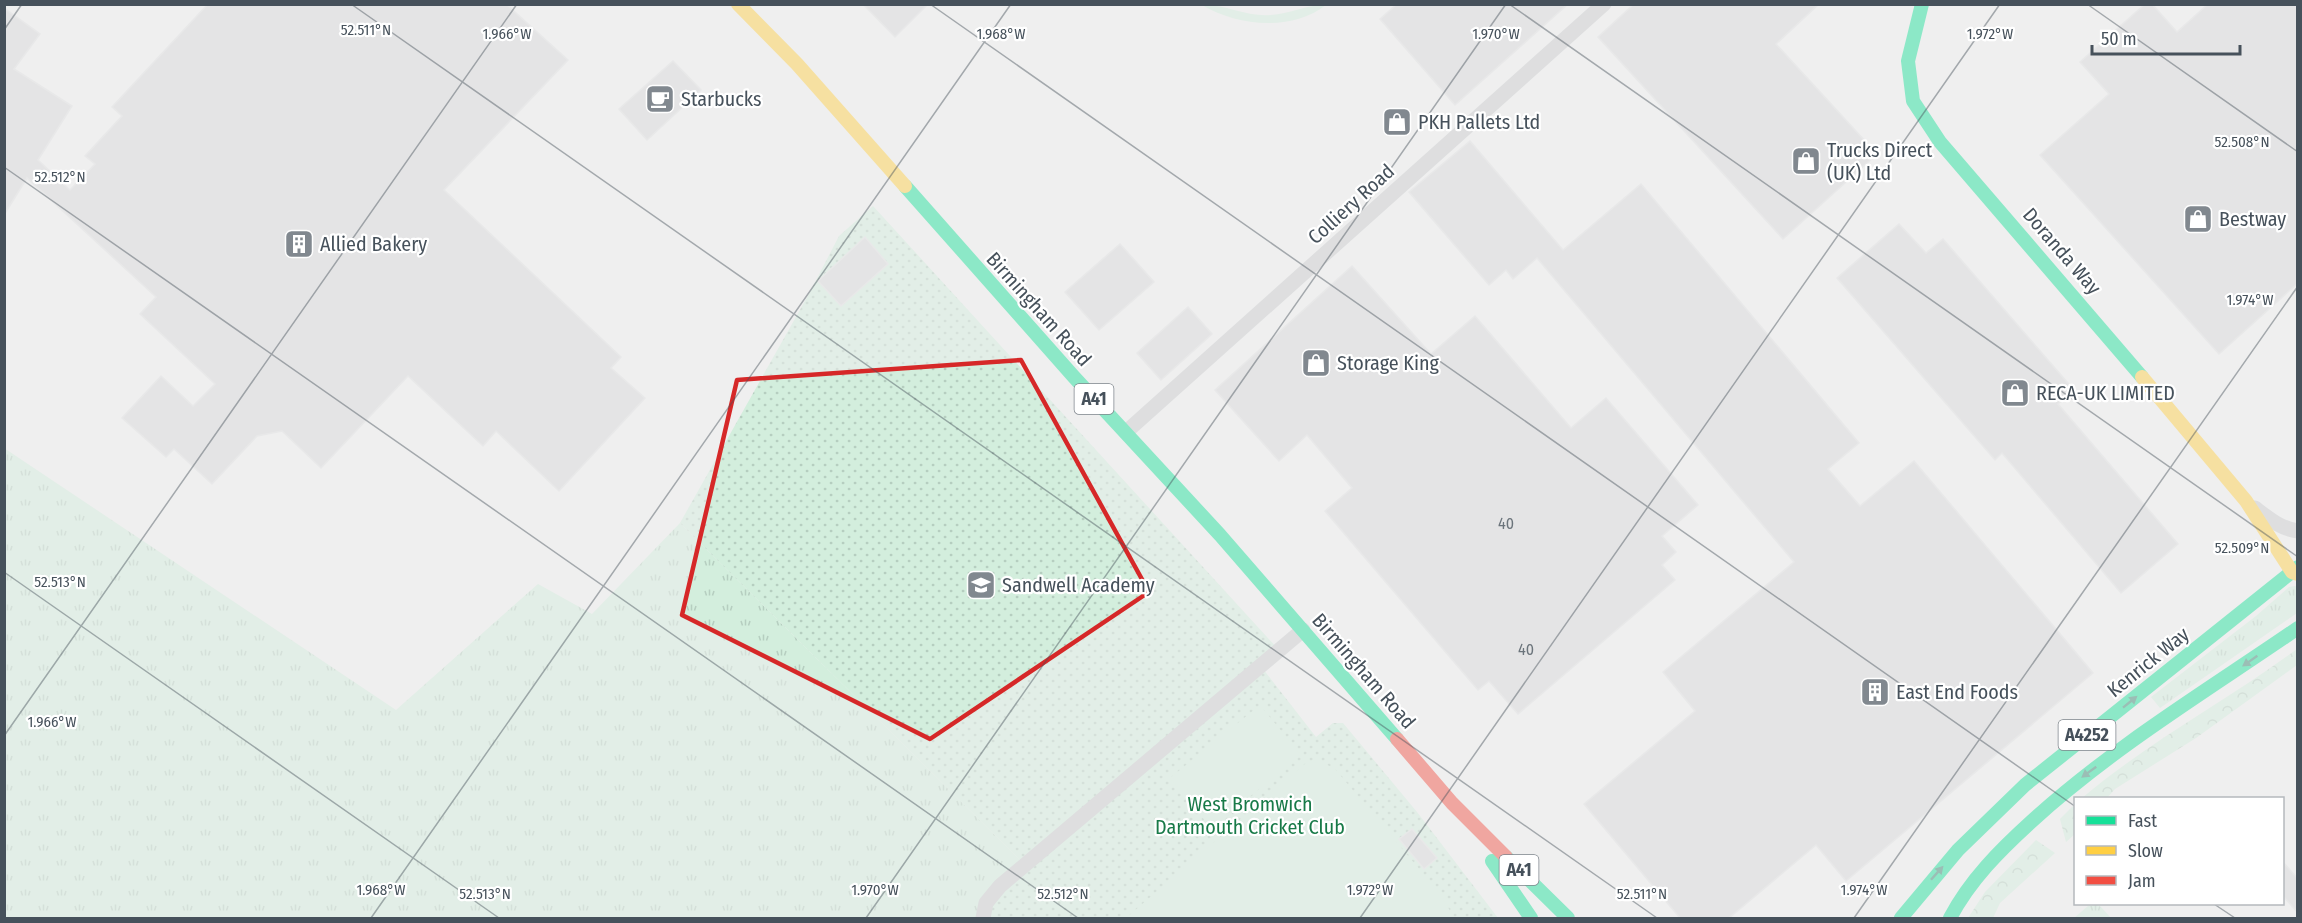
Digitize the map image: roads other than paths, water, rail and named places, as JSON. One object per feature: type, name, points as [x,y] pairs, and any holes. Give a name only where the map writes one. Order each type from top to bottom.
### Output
[{"type":"main road","name":"Birmingham Road","points":[[738,4],[797,64],[1074,377],[1303,630],[1452,803],[1568,918]]},
{"type":"main road","name":"Doranda Way","points":[[1922,4],[1908,61],[1913,101],[1941,142],[2246,501],[2296,571]]},
{"type":"main road","name":"Kenrick Way","points":[[1900,918],[1958,850],[2025,785],[2296,571]]},
{"type":"main road","name":"A4252","points":[[1950,918],[1966,890],[1990,861],[2079,779],[2298,628]]},
{"type":"main road","name":"Birmingham Road","points":[[1452,803],[1531,918]]},
{"type":"street","name":"Colliery Road","points":[[1125,432],[1604,4]]},
{"type":"street","name":"Doranda Way","points":[[2246,501],[2288,530],[2298,531]]},
{"type":"street","points":[[983,918],[986,903],[1000,886],[1303,630]]},
{"type":"place","name":"Starbucks","points":[[660,99]]},
{"type":"place","name":"PKH Pallets Ltd","points":[[1397,122]]},
{"type":"place","name":"Trucks Direct (UK) Ltd","points":[[1806,161]]},
{"type":"place","name":"Bestway","points":[[2198,219]]},
{"type":"place","name":"Allied Bakery","points":[[299,244]]},
{"type":"place","name":"Storage King","points":[[1316,363]]},
{"type":"place","name":"RECA-UK LIMITED","points":[[2015,393]]},
{"type":"place","name":"Sandwell Academy","points":[[981,585]]},
{"type":"place","name":"East End Foods","points":[[1875,692]]},
{"type":"park label","name":"West Bromwich Dartmouth Cricket Club","points":[[1250,816]]}]
